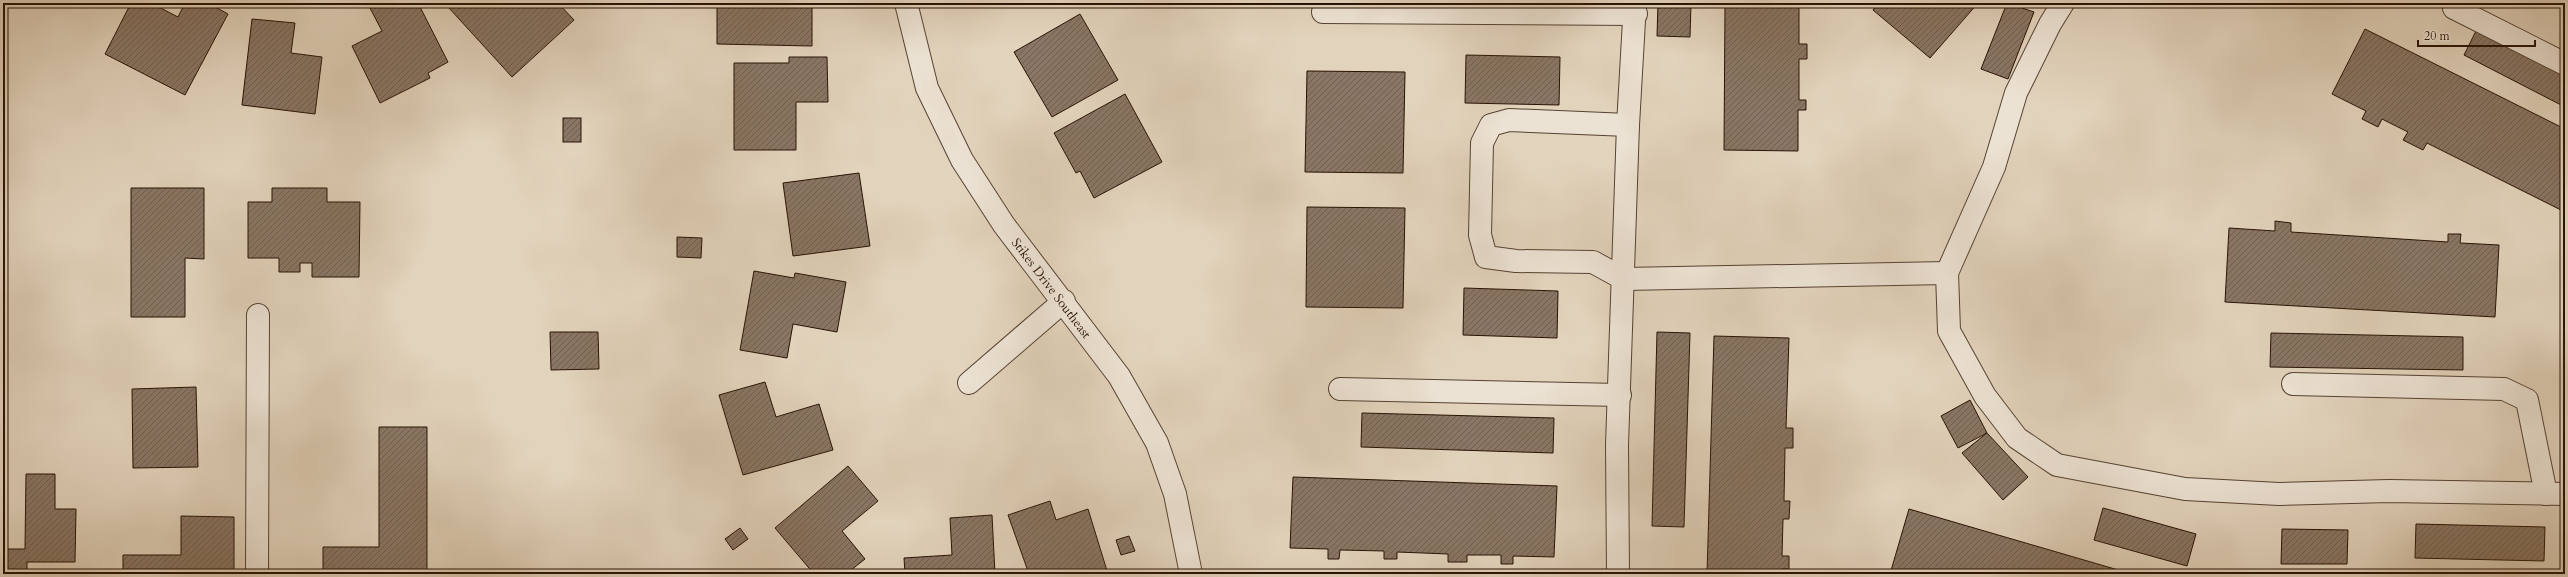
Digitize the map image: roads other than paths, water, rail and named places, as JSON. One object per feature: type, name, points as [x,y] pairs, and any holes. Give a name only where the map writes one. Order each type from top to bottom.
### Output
[{"type":"street","name":"Stikes Drive Southeast","points":[[906,3],[927,88],[962,160],[1004,225],[1064,301],[1119,376],[1157,443],[1175,494],[1191,574]]},
{"type":"street","points":[[2063,3],[2050,24],[2016,93],[1994,167],[1947,273],[1949,331],[1985,396],[2017,438],[2058,465],[2185,488],[2279,494],[2389,491],[2555,494],[2526,400],[2504,389],[2293,384]]},
{"type":"street","points":[[2454,8],[2565,64]]},
{"type":"street","points":[[1323,12],[1635,9],[1628,125],[1624,279],[1617,445],[1618,574]]},
{"type":"street","points":[[1628,125],[1509,120],[1491,125],[1482,143],[1480,235],[1486,257],[1516,261],[1593,262],[1624,279],[1947,273]]},
{"type":"street","points":[[969,383],[1064,301]]},
{"type":"street","points":[[257,574],[258,315]]},
{"type":"street","points":[[1340,389],[1620,395]]}]
